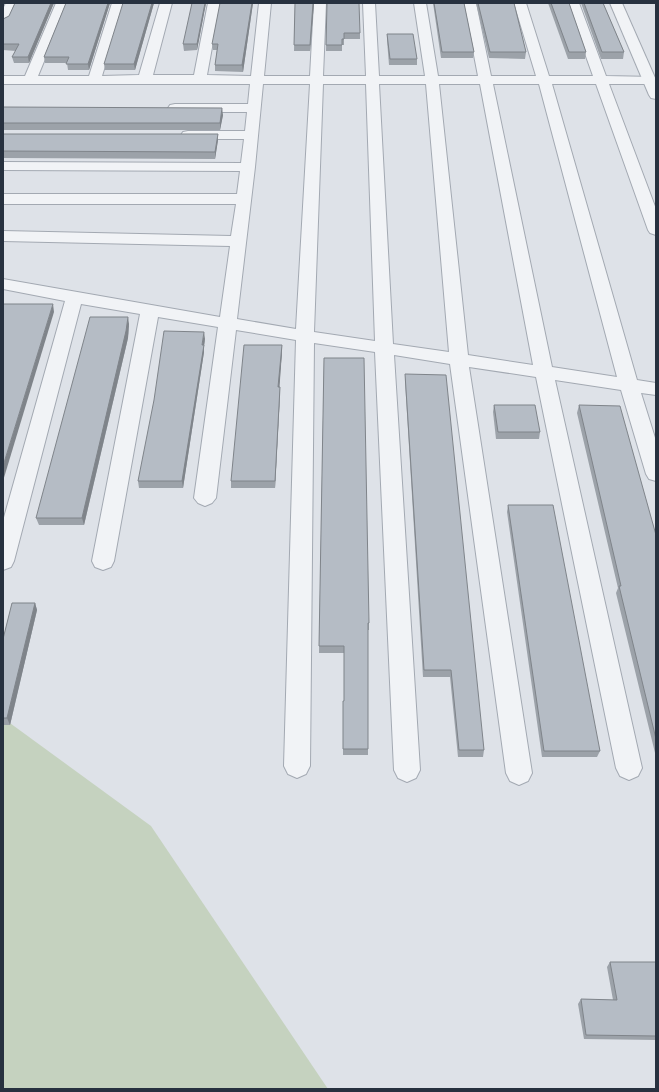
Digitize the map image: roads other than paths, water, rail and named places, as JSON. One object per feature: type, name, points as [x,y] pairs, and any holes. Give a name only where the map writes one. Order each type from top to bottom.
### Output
[{"type":"street","points":[[3,21],[12,3]]},
{"type":"street","points":[[30,80],[62,3]]},
{"type":"street","points":[[94,79],[118,3]]},
{"type":"street","points":[[145,79],[166,3]]},
{"type":"street","points":[[200,79],[214,3]]},
{"type":"street","points":[[205,498],[252,135],[265,3]]},
{"type":"street","points":[[297,766],[305,335],[320,3]]},
{"type":"street","points":[[369,3],[384,348],[407,770]]},
{"type":"street","points":[[420,3],[432,80],[459,359],[519,773]]},
{"type":"street","points":[[470,3],[487,80],[544,372],[629,768]]},
{"type":"street","points":[[520,3],[544,80],[629,384],[656,474]]},
{"type":"street","points":[[573,3],[656,230]]},
{"type":"street","points":[[616,3],[648,80],[656,95]]},
{"type":"street","points":[[3,80],[648,80]]},
{"type":"street","points":[[160,108],[254,108]]},
{"type":"street","points":[[174,135],[252,135]]},
{"type":"street","points":[[3,166],[248,167]]},
{"type":"street","points":[[3,199],[244,199]]},
{"type":"street","points":[[3,236],[238,241]]},
{"type":"street","points":[[3,286],[384,348],[656,389]]},
{"type":"street","points":[[3,561],[74,298]]},
{"type":"street","points":[[102,561],[150,310]]}]
